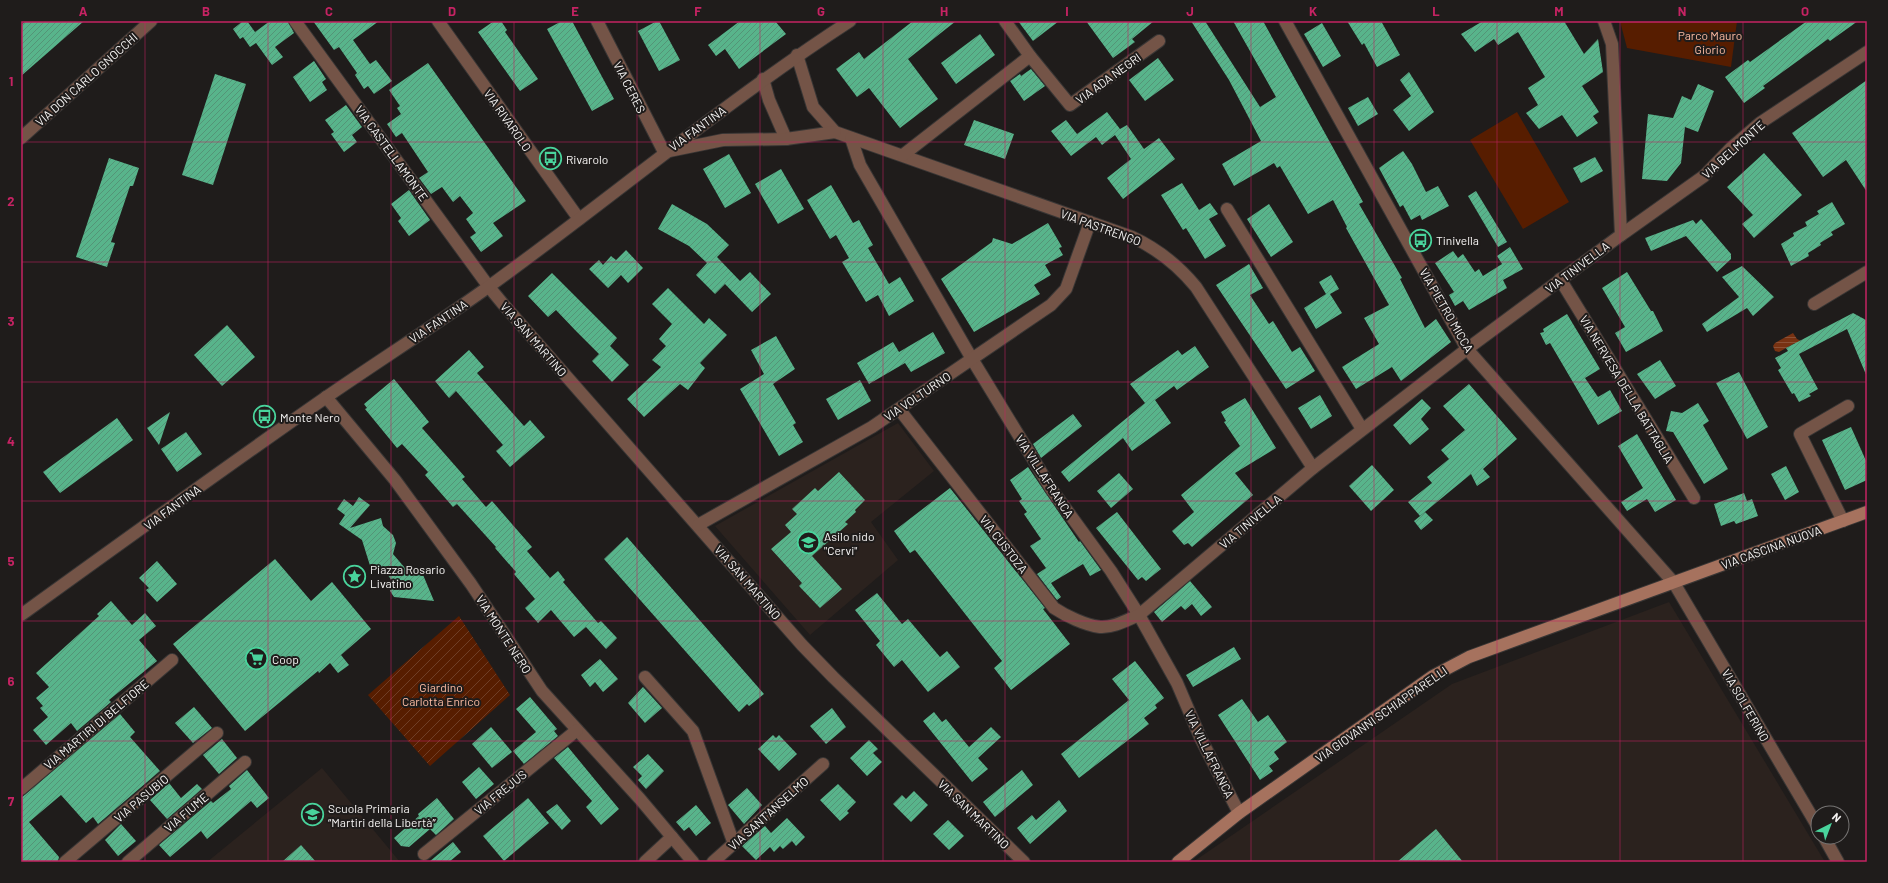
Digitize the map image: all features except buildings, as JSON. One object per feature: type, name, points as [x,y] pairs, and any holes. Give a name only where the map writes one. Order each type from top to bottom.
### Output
[{"type":"street","name":"VIA DON CARLO GNOCCHI","points":[[21,138],[152,21]]},
{"type":"street","name":"VIA CASTELLAMONTE","points":[[295,21],[489,287]]},
{"type":"street","name":"VIA RIVAROLO","points":[[438,21],[579,219]]},
{"type":"street","name":"VIA CERES","points":[[597,21],[664,152]]},
{"type":"street","name":"VIA FANTINA","points":[[21,615],[326,397],[489,287],[664,152],[763,79],[850,21]]},
{"type":"street","name":"VIA ADA NEGRI","points":[[1005,21],[1030,56],[1070,106],[1159,41]]},
{"type":"street","name":"VIA PIETRO MICCA","points":[[1285,21],[1467,349],[1674,583]]},
{"type":"street","name":"VIA TINIVELLA","points":[[1139,615],[1313,468],[1362,429],[1620,235],[1612,44],[1604,21]]},
{"type":"street","name":"VIA BELMONTE","points":[[1620,235],[1704,176],[1731,148],[1760,123],[1867,52]]},
{"type":"street","name":"VIA PASTRENGO","points":[[797,55],[813,107],[835,132],[1090,222],[1147,244],[1162,253],[1186,275],[1313,468]]},
{"type":"street","points":[[903,155],[1030,56]]},
{"type":"street","points":[[763,79],[786,139]]},
{"type":"street","name":"VIA PASTRENGO","points":[[664,152],[724,140],[786,139],[835,132]]},
{"type":"street","name":"VIA VILLAFRANCA","points":[[851,138],[860,165],[972,359],[1052,490],[1111,571],[1139,615],[1177,683],[1201,740],[1239,813]]},
{"type":"street","points":[[1227,209],[1362,429]]},
{"type":"street","name":"VIA VOLTURNO","points":[[698,526],[872,427],[1051,305],[1066,289],[1090,222]]},
{"type":"street","points":[[1814,304],[1867,272]]},
{"type":"street","name":"VIA NERVESA DELLA BATTAGLIA","points":[[1560,279],[1694,498]]},
{"type":"street","name":"VIA SAN MARTINO","points":[[489,287],[698,526],[833,677],[1024,862]]},
{"type":"street","name":"VIA MONTE NERO","points":[[326,397],[395,480],[471,584],[535,682],[693,862]]},
{"type":"street","points":[[1842,521],[1800,434],[1848,406]]},
{"type":"street","name":"VIA CUSTOZA","points":[[899,409],[1054,608],[1061,613],[1100,627],[1110,626],[1139,615]]},
{"type":"street","name":"VIA CASCINA NUOVA","points":[[1674,583],[1867,512]]},
{"type":"street","name":"VIA GIOVANNI SCHIAPPARELLI","points":[[1178,862],[1239,813],[1433,676],[1469,657],[1674,583]]},
{"type":"street","name":"VIA SOLFERINO","points":[[1674,583],[1810,813]]},
{"type":"street","name":"VIA MARTIRI DI BELFIORE","points":[[21,789],[172,660]]},
{"type":"street","points":[[645,677],[693,731],[734,844]]},
{"type":"street","name":"VIA FREJUS","points":[[424,854],[577,730]]},
{"type":"street","name":"VIA PASUBIO","points":[[65,862],[217,733]]},
{"type":"street","name":"VIA FIUME","points":[[128,862],[245,762]]},
{"type":"street","name":"VIA SANT'ANSELMO","points":[[713,862],[823,764]]},
{"type":"street","points":[[644,862],[672,837]]},
{"type":"street","points":[[1828,845],[1838,862]]},
{"type":"shaded area","points":[[1793,333],[1797,339],[1801,341],[1796,345],[1795,343],[1779,352],[1775,351],[1773,346],[1775,343]]},
{"type":"shaded area","name":"Asilo nido \"Cervi\"","points":[[898,423],[934,471],[871,522],[898,560],[810,635],[715,526]]},
{"type":"shaded area","points":[[1669,602],[1810,837],[1810,845],[1815,845],[1825,862],[1193,862],[1452,684]]},
{"type":"shaded area","name":"Scuola Primaria “Martiri della Libertà”","points":[[322,768],[400,862],[207,862]]},
{"type":"green space","name":"Parco Mauro Giorio","points":[[1620,21],[1737,21],[1731,67],[1627,48]]},
{"type":"green space","points":[[1517,112],[1569,202],[1523,229],[1470,140]]},
{"type":"green space","name":"Giardino Carlotta Enrico","points":[[459,616],[510,695],[430,766],[368,695]]},
{"type":"place","name":"Rivarolo","points":[[550,159]]},
{"type":"place","name":"Tinivella","points":[[1420,240]]},
{"type":"place","name":"Monte Nero","points":[[264,417]]},
{"type":"place","name":"Asilo nido \"Cervi\"","points":[[808,543]]},
{"type":"place","name":"Piazza Rosario Livatino","points":[[354,576]]},
{"type":"place","name":"Coop","points":[[256,659]]},
{"type":"place","name":"Scuola Primaria “Martiri della Libertà”","points":[[313,815]]}]
